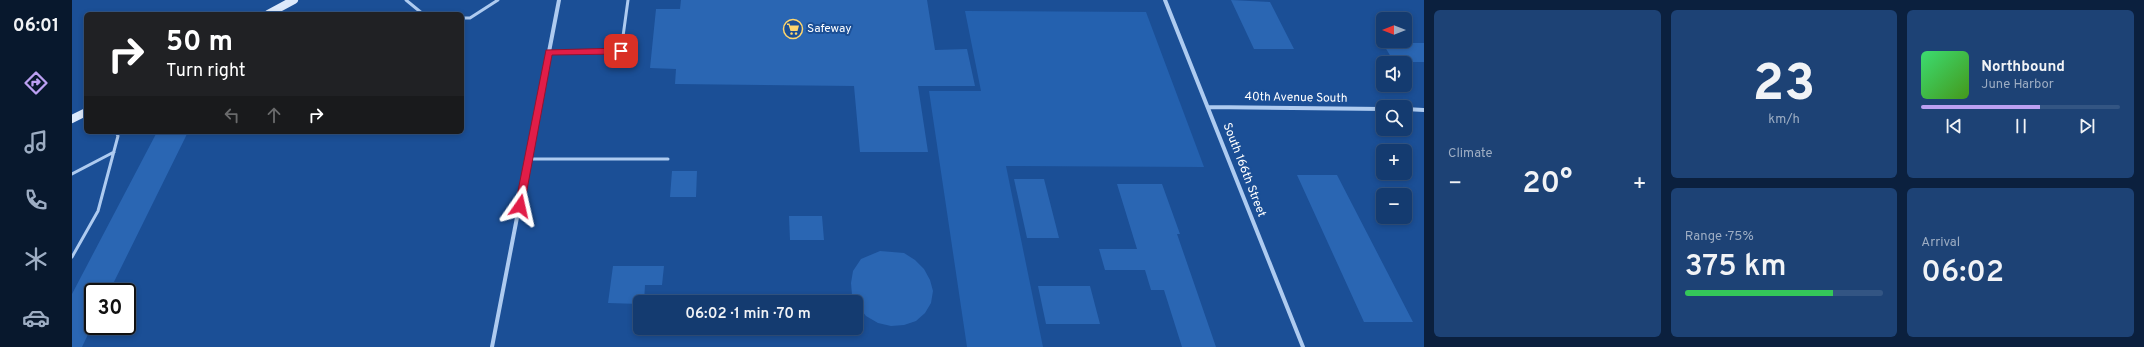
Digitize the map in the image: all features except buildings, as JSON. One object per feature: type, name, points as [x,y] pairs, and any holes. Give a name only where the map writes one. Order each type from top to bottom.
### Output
[{"type":"main road","points":[[272,12],[294,0]]},
{"type":"main road","points":[[72,119],[84,113]]},
{"type":"street","points":[[492,347],[559,0]]},
{"type":"street","name":"South 166th Street","points":[[1165,0],[1303,347]]},
{"type":"street","name":"40th Avenue South","points":[[1208,107],[1376,109]]},
{"type":"street","points":[[1412,109],[1424,110]]},
{"type":"lane","points":[[406,0],[421,12]]},
{"type":"lane","points":[[464,18],[470,18],[498,0]]},
{"type":"lane","points":[[549,52],[621,51],[628,0]]},
{"type":"lane","points":[[72,257],[98,211],[118,136],[117,134]]},
{"type":"lane","points":[[72,174],[114,152]]},
{"type":"lane","points":[[528,159],[668,160]]},
{"type":"shaded area","points":[[965,11],[1146,12],[1204,167],[1006,166],[1043,347],[967,347],[929,91],[981,91]]},
{"type":"place","name":"Safeway","points":[[793,29]]},
{"type":"route","points":[[520,206],[549,52],[621,51]]}]
